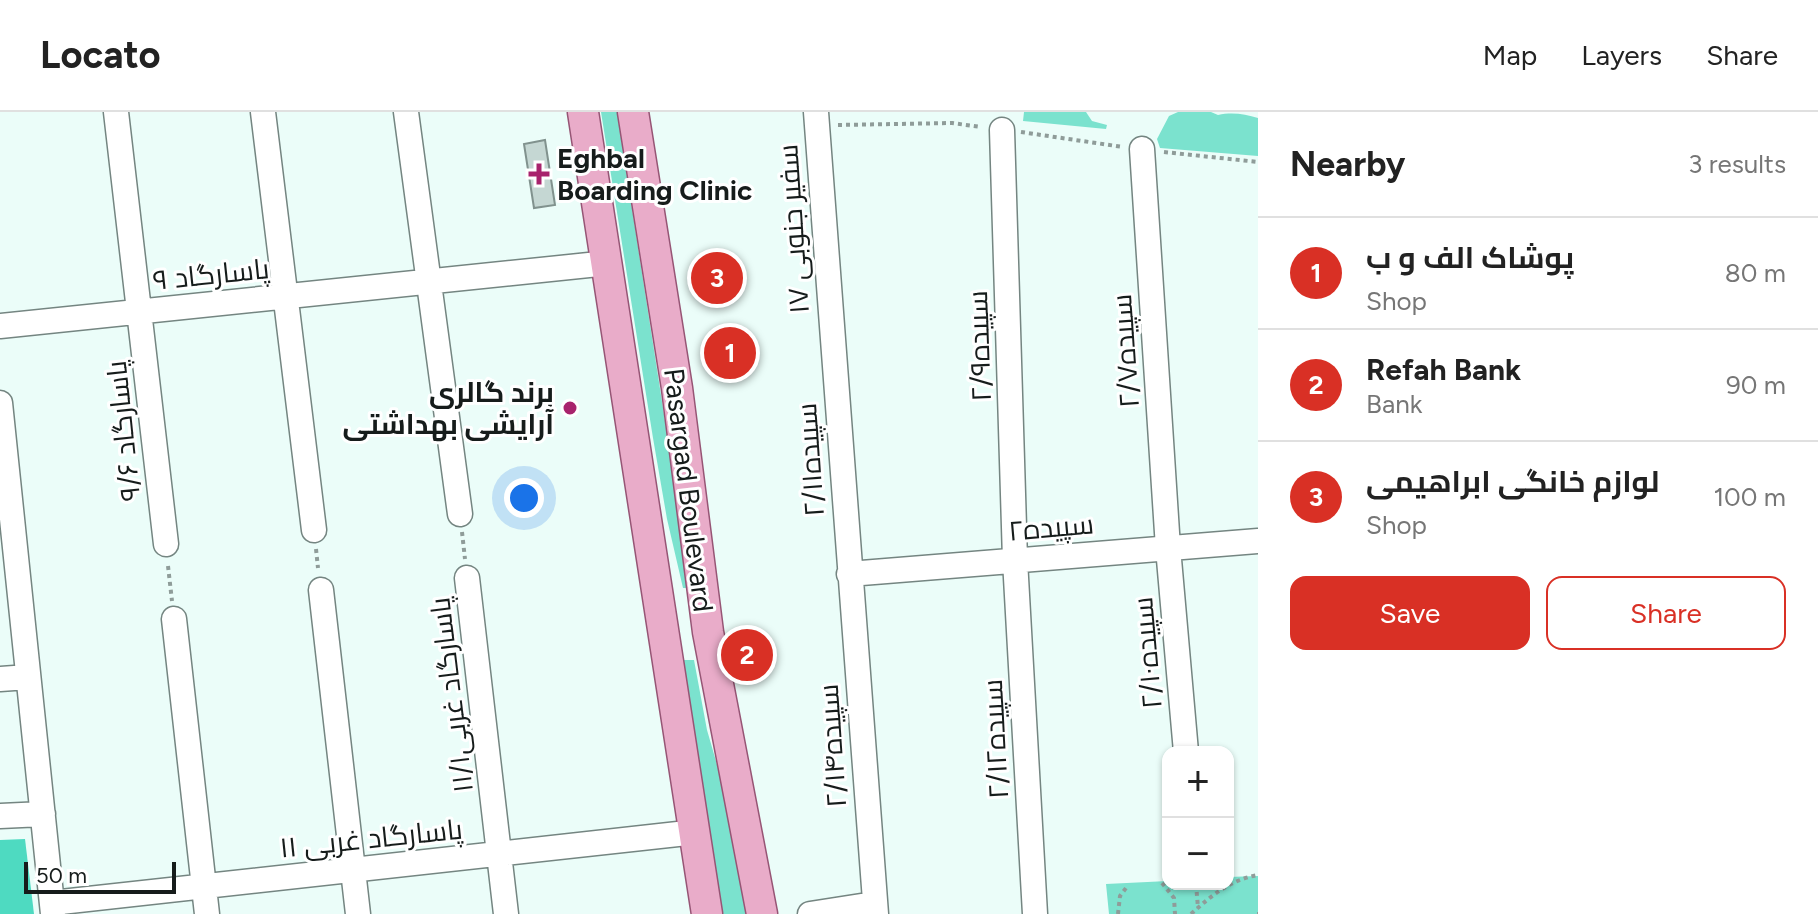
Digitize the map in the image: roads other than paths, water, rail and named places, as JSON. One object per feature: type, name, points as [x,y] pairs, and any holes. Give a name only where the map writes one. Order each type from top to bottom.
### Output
[{"type":"main road","name":"Pasargad Boulevard","points":[[583,112],[707,914]]},
{"type":"main road","points":[[635,127],[644,112]]},
{"type":"main road","name":"Pasargad Boulevard","points":[[635,127],[677,388],[708,632],[762,914]]},
{"type":"main road","points":[[665,643],[708,632]]},
{"type":"street","name":"پاسارگاد ۹/۶","points":[[116,112],[166,544]]},
{"type":"street","points":[[263,112],[314,530]]},
{"type":"street","points":[[406,112],[460,514]]},
{"type":"street","name":"سفیر جنوبی ۱۷","points":[[816,119],[831,342]]},
{"type":"street","name":"سپیده۲/۹","points":[[1002,130],[1015,560]]},
{"type":"street","name":"سپیده۲/۷","points":[[1142,149],[1168,548]]},
{"type":"street","name":"پاسارگاد ۹","points":[[0,326],[608,263]]},
{"type":"street","name":"سپیده۲/۱۱","points":[[831,342],[849,574]]},
{"type":"street","points":[[0,403],[7,531],[28,677],[53,909]]},
{"type":"street","name":"سپیده۲","points":[[849,574],[1258,541]]},
{"type":"street","name":"سپیده۲/۱۰","points":[[1168,548],[1185,746]]},
{"type":"street","name":"سپیده۲/۱۲","points":[[1015,560],[1035,914]]},
{"type":"street","name":"سپیده۲/۱۴","points":[[849,574],[875,909]]},
{"type":"street","name":"پاسارگاد غربی۱۱/۱","points":[[467,578],[506,914]]},
{"type":"street","points":[[321,590],[358,914]]},
{"type":"street","points":[[174,619],[207,914]]},
{"type":"street","points":[[0,679],[28,677]]},
{"type":"street","points":[[0,816],[43,814]]},
{"type":"street","name":"پاسارگاد غربی ۱۱","points":[[53,909],[204,886],[696,832]]},
{"type":"street","points":[[810,914],[875,909]]},
{"type":"place","name":"Eghbal Boarding Clinic","points":[[539,174]]},
{"type":"place","name":"لوازم خانگی ابراهیمی","points":[[717,278]]},
{"type":"place","name":"پوشاک الف و ب","points":[[730,353]]},
{"type":"place","name":"برند گالری آرایشی بهداشتی","points":[[570,408]]},
{"type":"place","name":"Refah Bank","points":[[747,655]]}]
